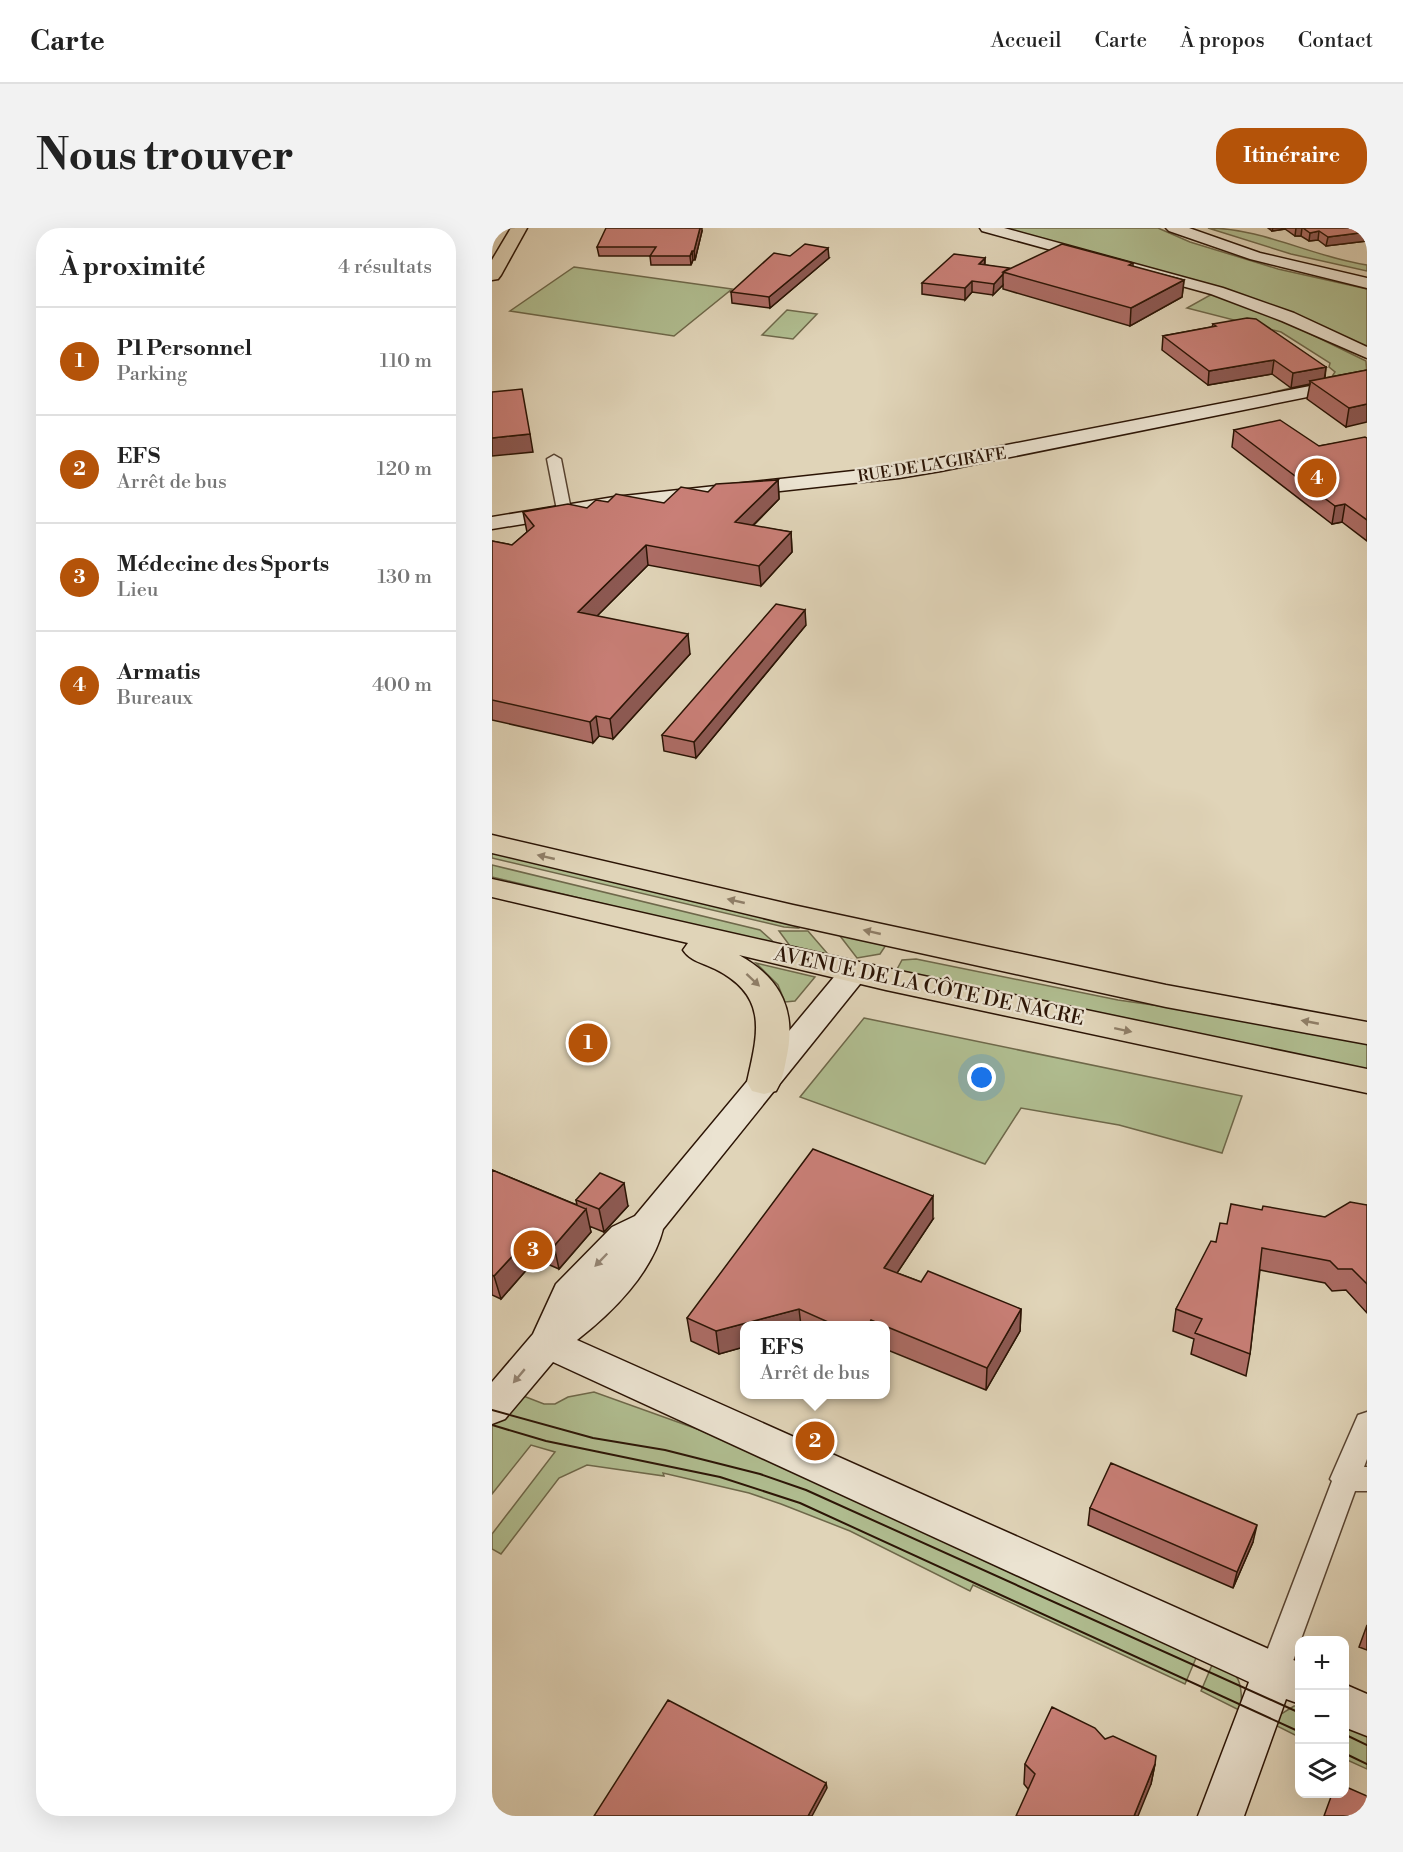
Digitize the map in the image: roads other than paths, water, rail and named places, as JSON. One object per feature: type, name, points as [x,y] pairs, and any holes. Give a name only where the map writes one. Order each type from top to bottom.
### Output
[{"type":"main road","points":[[492,274],[519,228]]},
{"type":"main road","name":"AVENUE DE LA CÔTE DE NACRE","points":[[492,844],[793,915],[1166,996],[1367,1033]]},
{"type":"main road","name":"AVENUE DE LA CÔTE DE NACRE","points":[[492,888],[854,972],[1367,1081]]},
{"type":"main road","points":[[543,900],[700,950],[720,958],[751,976],[765,992],[773,1010],[774,1040],[764,1082]]},
{"type":"main road","points":[[793,915],[816,927],[827,936],[854,972],[895,958],[930,957],[1099,992],[1166,996]]},
{"type":"street","points":[[987,228],[1217,291],[1288,317],[1361,351]]},
{"type":"street","points":[[1174,228],[1255,256],[1367,284]]},
{"type":"street","points":[[1195,228],[1271,253],[1367,276]]},
{"type":"street","name":"RUE DE LA GIRAFE","points":[[492,523],[564,510],[910,471],[1028,450],[1367,380]]},
{"type":"street","points":[[554,459],[564,510]]},
{"type":"street","points":[[492,1408],[547,1343],[595,1306],[641,1248],[647,1225],[854,972]]},
{"type":"street","points":[[547,1343],[1287,1678]]},
{"type":"street","points":[[1221,1816],[1287,1678],[1356,1479],[1367,1423]]},
{"type":"street","points":[[1349,1706],[1367,1715]]},
{"type":"tram line","points":[[492,1410],[593,1438],[665,1450],[760,1474],[806,1490],[1295,1711]]},
{"type":"tram line","points":[[492,1425],[546,1441],[720,1477],[800,1503],[1295,1730]]},
{"type":"tram line","points":[[1349,1736],[1367,1745]]},
{"type":"tram line","points":[[1349,1755],[1367,1764]]},
{"type":"place","name":"Armatis","points":[[1317,478]]},
{"type":"place","name":"P1 Personnel","points":[[588,1043]]},
{"type":"place","name":"Médecine des Sports","points":[[533,1250]]},
{"type":"place","name":"EFS","points":[[815,1441]]}]
